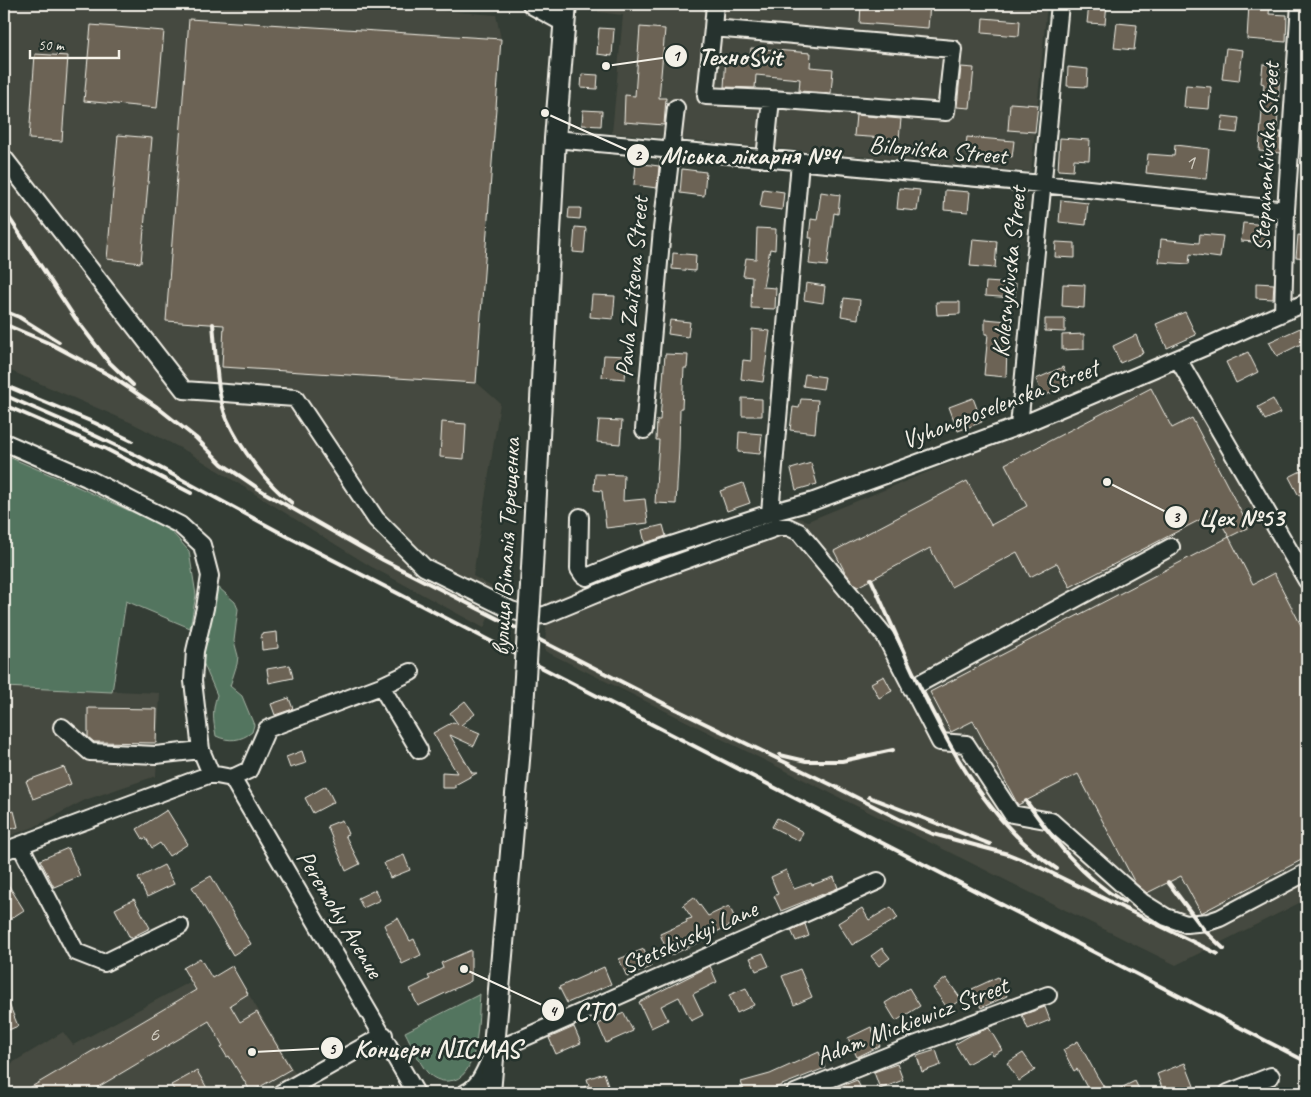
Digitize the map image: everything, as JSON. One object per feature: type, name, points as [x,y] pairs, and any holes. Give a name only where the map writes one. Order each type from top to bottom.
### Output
[{"type":"main road","points":[[532,4],[565,12]]},
{"type":"main road","name":"вулиця Віталія Терещенка","points":[[490,1093],[521,737],[555,139],[565,12]]},
{"type":"street","points":[[713,28],[953,49],[946,112],[706,96],[715,4]]},
{"type":"street","name":"Kolesnykivska Street","points":[[1019,426],[1060,4]]},
{"type":"street","name":"Stepanenkivska Street","points":[[1283,313],[1286,210],[1300,4]]},
{"type":"street","points":[[765,159],[771,99]]},
{"type":"street","name":"Pavla Zaitseva Street","points":[[644,430],[662,229],[676,108]]},
{"type":"street","name":"Bilopilska Street","points":[[555,139],[1042,184],[1286,210]]},
{"type":"street","points":[[4,158],[184,390],[295,398],[376,519],[424,567],[511,610],[532,616],[545,615],[630,580],[778,527],[788,527],[799,532],[885,636],[940,742],[966,744],[1012,814],[1050,822],[1142,902],[1166,918],[1186,924],[1208,922],[1220,918],[1307,872]]},
{"type":"street","points":[[770,513],[800,162]]},
{"type":"street","name":"Vyhonoposelenska Street","points":[[580,517],[579,569],[583,576],[587,577],[637,556],[814,500],[1019,426],[1307,302]]},
{"type":"street","points":[[1178,359],[1307,581]]},
{"type":"street","points":[[4,442],[87,478],[180,525],[202,545],[210,576],[195,651],[193,681],[201,750],[211,774]]},
{"type":"street","points":[[911,688],[1171,547]]},
{"type":"street","points":[[4,851],[211,774],[232,778],[248,770],[267,729],[381,686],[410,672]]},
{"type":"street","points":[[381,686],[419,750]]},
{"type":"street","points":[[62,727],[90,752],[156,755],[201,750]]},
{"type":"street","name":"Peremohy Avenue","points":[[232,778],[295,888],[384,1035],[416,1093]]},
{"type":"street","points":[[20,845],[76,952],[104,963],[180,926]]},
{"type":"street","name":"Stetskivskyi Lane","points":[[494,1051],[878,881]]},
{"type":"street","name":"Adam Mickiewicz Street","points":[[795,1093],[916,1044],[1048,995]]},
{"type":"street","points":[[281,1093],[384,1035]]},
{"type":"street","points":[[465,1093],[471,1091],[482,1076],[494,1051]]},
{"type":"street","points":[[1228,1093],[1271,1076]]},
{"type":"street","points":[[407,1078],[432,1093]]},
{"type":"shaded area","points":[[4,4],[350,4],[496,15],[501,39],[476,382],[500,403],[473,576],[499,591],[484,628],[370,566],[188,452],[132,423],[4,368]]},
{"type":"shaded area","points":[[599,4],[1047,4],[1031,172],[612,133],[623,15],[598,12]]},
{"type":"shaded area","points":[[1175,371],[1307,597],[1307,899],[1176,965],[545,651],[547,602],[669,553],[786,514],[808,521]]},
{"type":"shaded area","points":[[4,686],[160,693],[156,776],[85,800],[34,827],[4,838]]},
{"type":"shaded area","points":[[200,958],[212,977],[232,966],[307,1093],[4,1093],[4,1068],[63,1032],[73,1045],[190,982],[183,968]]},
{"type":"green space","points":[[4,455],[169,529],[189,551],[196,595],[190,628],[126,601],[112,692],[4,687]]},
{"type":"green space","points":[[218,587],[235,602],[238,609],[234,641],[238,656],[230,686],[242,696],[254,725],[252,732],[235,740],[216,736],[213,715],[217,695],[202,660],[202,653],[208,640],[207,603],[211,590]]},
{"type":"green space","points":[[480,994],[475,1046],[472,1060],[466,1071],[458,1078],[448,1081],[434,1078],[421,1064],[405,1032]]},
{"type":"building","points":[[861,4],[930,4],[928,28],[860,23]]},
{"type":"building","points":[[1089,4],[1107,4],[1105,24],[1087,23]]},
{"type":"building","points":[[1249,4],[1270,4],[1269,14],[1287,15],[1286,42],[1247,39]]},
{"type":"building","points":[[983,18],[1020,21],[1019,36],[982,33]]},
{"type":"building","points":[[189,19],[501,39],[476,383],[222,367],[224,325],[166,321]]},
{"type":"building","points":[[1117,23],[1137,25],[1134,50],[1114,48]]},
{"type":"building","points":[[91,25],[164,31],[157,108],[84,101]]},
{"type":"building","points":[[640,27],[665,29],[659,98],[666,98],[664,125],[624,122],[625,95],[635,96]]},
{"type":"building","points":[[599,28],[614,29],[612,56],[597,54]]},
{"type":"building","points":[[751,48],[811,53],[810,67],[833,69],[831,93],[799,91],[800,79],[756,75],[755,88],[724,87],[726,57],[750,59]]},
{"type":"building","points":[[1226,48],[1243,50],[1239,81],[1222,79]]},
{"type":"building","points":[[35,54],[68,56],[62,141],[29,139]]},
{"type":"building","points":[[1263,64],[1280,66],[1277,132],[1281,132],[1280,153],[1259,151],[1264,84],[1261,83]]},
{"type":"building","points":[[961,67],[974,68],[970,108],[957,107]]},
{"type":"building","points":[[1068,67],[1088,69],[1087,87],[1067,86]]},
{"type":"building","points":[[582,74],[598,75],[597,89],[581,88]]},
{"type":"building","points":[[1186,85],[1211,87],[1209,109],[1184,107]]},
{"type":"building","points":[[1010,103],[1038,105],[1035,132],[1008,130]]},
{"type":"building","points":[[583,110],[602,111],[601,126],[582,125]]},
{"type":"building","points":[[856,115],[901,119],[899,139],[854,136]]},
{"type":"building","points":[[1223,116],[1239,118],[1237,133],[1221,131]]},
{"type":"building","points":[[118,135],[152,138],[141,263],[107,259]]},
{"type":"building","points":[[967,137],[1014,141],[1012,157],[965,153]]},
{"type":"building","points":[[1060,138],[1090,140],[1089,160],[1074,159],[1073,171],[1058,170]]},
{"type":"building","points":[[1175,145],[1209,149],[1206,179],[1146,173],[1148,154],[1174,156]]},
{"type":"building","points":[[636,163],[659,166],[657,188],[634,185]]},
{"type":"building","points":[[682,169],[706,172],[704,196],[680,193]]},
{"type":"building","points":[[899,188],[920,190],[917,211],[897,209]]},
{"type":"building","points":[[763,189],[784,192],[782,210],[760,207]]},
{"type":"building","points":[[945,190],[970,192],[968,212],[944,210]]},
{"type":"building","points":[[821,192],[840,195],[838,214],[834,213],[827,266],[809,264],[812,238],[809,238],[811,219],[817,220]]},
{"type":"building","points":[[1061,200],[1088,203],[1086,225],[1059,222]]},
{"type":"building","points":[[569,208],[581,208],[580,219],[568,218]]},
{"type":"building","points":[[1243,223],[1269,225],[1267,243],[1241,241]]},
{"type":"building","points":[[575,227],[586,228],[584,253],[573,252]]},
{"type":"building","points":[[757,228],[776,229],[775,250],[770,249],[763,287],[776,288],[775,309],[751,308],[752,277],[743,276],[746,258],[756,259]]},
{"type":"building","points":[[1200,234],[1223,236],[1220,258],[1190,254],[1189,264],[1159,262],[1161,239],[1199,243]]},
{"type":"building","points":[[1298,235],[1307,236],[1307,258],[1296,257]]},
{"type":"building","points":[[973,239],[997,241],[995,268],[970,266]]},
{"type":"building","points":[[1056,242],[1075,243],[1075,258],[1055,257]]},
{"type":"building","points":[[673,253],[696,255],[695,271],[672,269]]},
{"type":"building","points":[[986,282],[1016,284],[1015,298],[985,296]]},
{"type":"building","points":[[806,283],[825,286],[823,303],[804,300]]},
{"type":"building","points":[[1256,283],[1274,284],[1273,299],[1256,298]]},
{"type":"building","points":[[1063,284],[1085,285],[1084,308],[1062,306]]},
{"type":"building","points":[[592,295],[615,296],[613,319],[590,317]]},
{"type":"building","points":[[844,298],[860,300],[858,319],[841,316]]},
{"type":"building","points":[[936,302],[960,302],[960,314],[937,315]]},
{"type":"building","points":[[1185,312],[1196,335],[1167,348],[1156,324]]},
{"type":"building","points":[[985,319],[1008,321],[1006,377],[984,375],[988,334],[985,334]]},
{"type":"building","points":[[1045,319],[1065,319],[1065,332],[1045,331]]},
{"type":"building","points":[[670,320],[690,322],[688,337],[668,334]]},
{"type":"building","points":[[1307,325],[1307,341],[1277,356],[1269,342]]},
{"type":"building","points":[[752,329],[770,331],[763,382],[741,379],[743,360],[751,361]]},
{"type":"building","points":[[1084,334],[1084,349],[1062,350],[1062,335]]},
{"type":"building","points":[[1136,335],[1143,353],[1120,363],[1113,346]]},
{"type":"building","points":[[1248,352],[1258,372],[1236,383],[1226,362]]},
{"type":"building","points":[[665,354],[688,355],[687,368],[684,368],[682,408],[680,408],[676,504],[655,503],[659,440],[656,440],[657,420],[660,420]]},
{"type":"building","points":[[604,355],[627,356],[625,379],[602,377]]},
{"type":"building","points":[[1063,367],[1071,385],[1043,396],[1036,379]]},
{"type":"building","points":[[805,374],[825,377],[823,389],[803,386]]},
{"type":"building","points":[[1151,388],[1172,428],[1192,418],[1249,527],[1229,537],[1215,512],[1070,587],[1057,563],[1030,577],[1017,552],[951,587],[930,548],[857,587],[845,572],[834,551],[967,481],[991,525],[1027,506],[1005,464]]},
{"type":"building","points":[[742,398],[762,399],[762,416],[742,416]]},
{"type":"building","points":[[973,398],[982,422],[958,431],[949,407]]},
{"type":"building","points":[[801,399],[818,400],[815,433],[790,430],[793,407],[799,408]]},
{"type":"building","points":[[1273,399],[1280,413],[1265,420],[1258,407]]},
{"type":"building","points":[[599,420],[622,421],[620,444],[597,442]]},
{"type":"building","points":[[442,422],[466,424],[464,459],[440,457]]},
{"type":"building","points":[[739,432],[762,434],[760,454],[738,452]]},
{"type":"building","points":[[811,463],[817,484],[796,490],[791,469]]},
{"type":"building","points":[[1307,468],[1307,492],[1299,496],[1289,477]]},
{"type":"building","points":[[595,474],[624,475],[623,501],[645,499],[648,523],[606,528],[602,491],[594,490]]},
{"type":"building","points":[[743,483],[750,503],[727,511],[720,491]]},
{"type":"building","points":[[663,525],[666,536],[645,543],[642,530]]},
{"type":"building","points":[[1229,537],[1253,584],[1274,573],[1307,637],[1307,857],[1201,913],[1181,876],[1147,893],[1135,883],[1078,774],[1018,805],[973,721],[951,732],[930,692]]},
{"type":"building","points":[[277,632],[278,648],[262,650],[261,634]]},
{"type":"building","points":[[290,665],[293,678],[269,683],[267,669]]},
{"type":"building","points":[[884,676],[892,691],[879,698],[871,683]]},
{"type":"building","points":[[289,698],[293,709],[275,715],[271,704]]},
{"type":"building","points":[[465,701],[475,714],[461,725],[480,733],[474,746],[450,735],[472,773],[477,773],[455,785],[455,788],[442,788],[442,772],[457,773],[433,733],[453,722],[458,724],[450,713]]},
{"type":"building","points":[[88,708],[157,709],[156,743],[94,742],[88,737]]},
{"type":"building","points":[[302,751],[306,763],[290,768],[286,757]]},
{"type":"building","points":[[64,767],[71,784],[33,799],[26,781]]},
{"type":"building","points":[[326,786],[334,802],[313,813],[305,798]]},
{"type":"building","points":[[167,810],[188,844],[169,856],[160,843],[152,848],[137,829]]},
{"type":"building","points":[[14,811],[18,827],[4,831],[4,814]]},
{"type":"building","points":[[777,818],[803,832],[799,841],[772,827]]},
{"type":"building","points":[[342,820],[348,834],[345,835],[360,864],[346,871],[327,826]]},
{"type":"building","points":[[68,848],[80,876],[54,887],[40,860]]},
{"type":"building","points":[[404,855],[410,870],[390,878],[384,863]]},
{"type":"building","points":[[164,865],[174,884],[147,897],[138,878]]},
{"type":"building","points":[[786,870],[794,889],[834,877],[838,888],[781,911],[774,896],[778,894],[771,877]]},
{"type":"building","points":[[211,876],[251,944],[233,955],[192,887]]},
{"type":"building","points":[[4,878],[24,910],[4,923]]},
{"type":"building","points":[[375,890],[380,900],[363,908],[358,898]]},
{"type":"building","points":[[694,897],[708,916],[729,906],[737,922],[712,934],[713,936],[669,956],[660,934],[692,918],[683,905]]},
{"type":"building","points":[[134,899],[150,928],[130,938],[115,909]]},
{"type":"building","points":[[891,907],[898,918],[852,945],[838,923],[862,908],[869,920]]},
{"type":"building","points":[[398,918],[410,941],[414,939],[421,955],[402,964],[384,925]]},
{"type":"building","points":[[805,924],[809,936],[796,941],[791,930]]},
{"type":"building","points":[[882,948],[890,958],[879,966],[871,956]]},
{"type":"building","points":[[644,949],[651,967],[627,977],[619,959]]},
{"type":"building","points":[[471,950],[471,981],[418,1006],[410,989],[430,979],[428,976],[443,968],[441,963]]},
{"type":"building","points":[[763,953],[769,966],[756,971],[750,958]]},
{"type":"building","points":[[200,958],[212,978],[232,966],[248,994],[230,1005],[240,1022],[257,1012],[291,1069],[251,1092],[229,1056],[227,1057],[221,1047],[223,1046],[209,1021],[88,1093],[21,1093],[196,990],[183,968]]},
{"type":"building","points":[[710,966],[717,982],[693,994],[703,1015],[691,1021],[679,997],[661,1006],[668,1020],[651,1028],[639,1002]]},
{"type":"building","points":[[604,967],[611,984],[567,1003],[559,987]]},
{"type":"building","points":[[800,969],[812,997],[794,1005],[782,976]]},
{"type":"building","points":[[998,977],[1007,996],[981,1008],[972,989]]},
{"type":"building","points":[[946,978],[961,999],[948,1009],[933,988]]},
{"type":"building","points":[[746,988],[754,1005],[737,1013],[729,995]]},
{"type":"building","points":[[909,988],[920,1006],[896,1021],[885,1003]]},
{"type":"building","points":[[4,992],[18,1026],[4,1032]]},
{"type":"building","points":[[1045,1007],[1050,1020],[1028,1029],[1022,1015]]},
{"type":"building","points":[[624,1013],[633,1031],[606,1043],[598,1024]]},
{"type":"building","points":[[574,1027],[581,1043],[556,1054],[549,1038]]},
{"type":"building","points":[[871,1027],[880,1046],[857,1057],[848,1038]]},
{"type":"building","points":[[989,1028],[1002,1050],[993,1055],[991,1051],[967,1064],[955,1044]]},
{"type":"building","points":[[1078,1041],[1108,1093],[1090,1093],[1077,1069],[1074,1071],[1063,1050]]},
{"type":"building","points":[[936,1050],[941,1065],[922,1072],[917,1056]]},
{"type":"building","points":[[819,1052],[825,1068],[767,1091],[768,1093],[745,1093],[741,1082],[770,1074]]},
{"type":"building","points":[[1023,1053],[1035,1070],[1019,1081],[1007,1063]]},
{"type":"building","points":[[1185,1063],[1194,1086],[1175,1093],[1164,1093],[1157,1074]]},
{"type":"building","points":[[897,1064],[903,1080],[880,1089],[874,1072]]},
{"type":"building","points":[[197,1071],[210,1093],[176,1093],[171,1085]]},
{"type":"building","points":[[604,1073],[610,1091],[604,1093],[569,1093],[589,1085],[587,1079]]},
{"type":"building","points":[[857,1080],[863,1093],[825,1093]]},
{"type":"building","points":[[1135,1081],[1141,1093],[1111,1093]]},
{"type":"railway","points":[[4,210],[75,318],[108,361],[133,385]]},
{"type":"railway","points":[[4,311],[19,317],[59,342]]},
{"type":"railway","points":[[4,324],[51,344],[111,376],[157,407],[196,438],[222,464],[265,493],[383,560],[671,707],[899,819],[933,834],[1008,854],[1033,864],[1218,954]]},
{"type":"railway","points":[[213,324],[217,373],[223,409],[227,419],[239,441],[264,476],[292,503]]},
{"type":"railway","points":[[4,385],[95,423],[132,441]]},
{"type":"railway","points":[[4,395],[138,456],[281,533],[1307,1062]]},
{"type":"railway","points":[[4,405],[106,449],[191,493]]},
{"type":"railway","points":[[871,579],[925,698],[969,776],[995,812],[1024,843],[1057,869]]},
{"type":"railway","points":[[780,755],[806,761],[842,761],[893,750]]},
{"type":"railway","points":[[869,797],[990,844]]},
{"type":"railway","points":[[1026,801],[1069,857],[1094,881],[1124,902]]},
{"type":"railway","points":[[1168,882],[1204,930],[1224,949]]},
{"type":"place","name":"ТехноSvit","points":[[606,66]]},
{"type":"place","name":"Міська лікарня №4","points":[[545,113]]},
{"type":"place","name":"Цех №53","points":[[1107,482]]},
{"type":"place","name":"СТО","points":[[464,969]]},
{"type":"place","name":"Концерн NICMAS","points":[[252,1052]]}]
